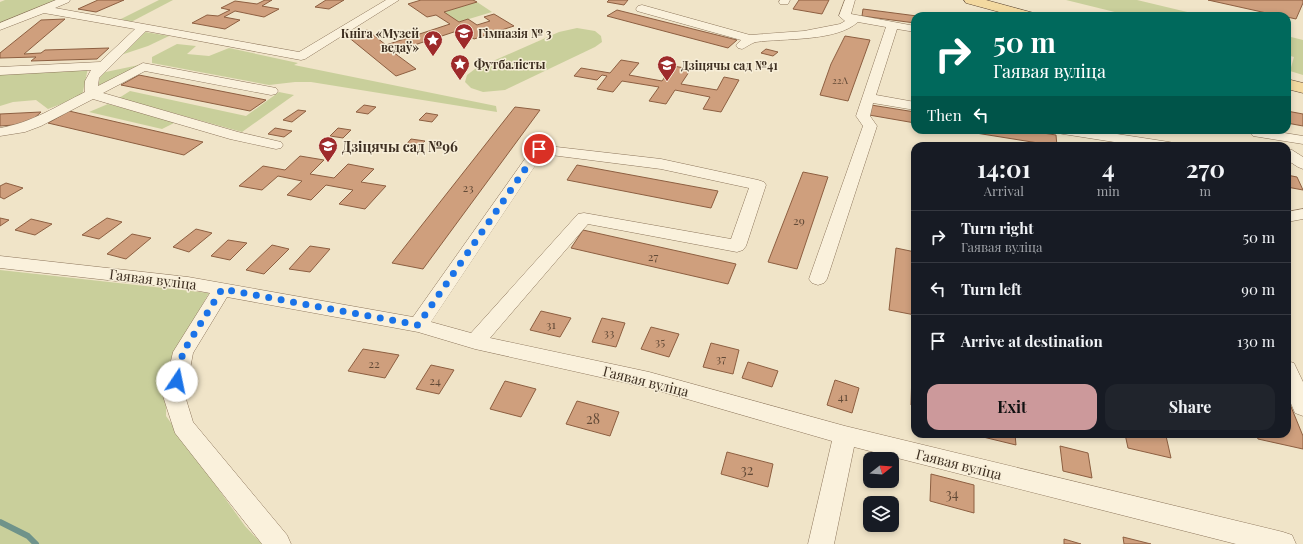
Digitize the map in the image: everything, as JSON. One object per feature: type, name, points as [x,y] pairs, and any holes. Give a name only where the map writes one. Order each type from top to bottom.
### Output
[{"type":"main road","points":[[971,0],[1015,12]]},
{"type":"main road","points":[[1291,85],[1303,88]]},
{"type":"street","points":[[0,27],[65,0]]},
{"type":"street","points":[[43,9],[301,56],[394,0]]},
{"type":"street","points":[[642,8],[641,9],[746,42],[833,31],[848,26],[853,21],[845,16],[850,0]]},
{"type":"street","points":[[847,17],[911,28]]},
{"type":"street","points":[[818,279],[870,126],[863,116],[892,26]]},
{"type":"street","points":[[92,94],[90,81],[96,72],[144,27]]},
{"type":"street","points":[[0,71],[102,66]]},
{"type":"street","points":[[0,132],[20,129],[36,123],[143,67],[271,91]]},
{"type":"street","points":[[92,94],[236,136],[276,145]]},
{"type":"street","points":[[868,98],[911,105]]},
{"type":"street","points":[[1090,134],[1142,142]]},
{"type":"street","points":[[1261,134],[1272,142]]},
{"type":"street","points":[[1269,134],[1303,140]]},
{"type":"street","points":[[418,325],[539,149],[661,164],[758,185],[737,246],[584,218],[475,342]]},
{"type":"street","points":[[1291,156],[1303,164]]},
{"type":"street","points":[[1291,216],[1303,214]]},
{"type":"street","name":"Гаявая вуліца","points":[[0,262],[188,283],[418,325],[475,342],[649,380],[845,435],[1284,544]]},
{"type":"street","points":[[222,289],[183,352],[174,396],[183,426],[278,544]]},
{"type":"street","points":[[1291,378],[1303,407]]},
{"type":"street","points":[[821,544],[845,435]]},
{"type":"green space","points":[[5,0],[56,0],[0,24],[0,2]]},
{"type":"green space","points":[[159,0],[173,0],[131,22],[121,19]]},
{"type":"green space","points":[[1066,0],[1137,0],[1187,12],[1115,12]]},
{"type":"green space","points":[[477,2],[492,12],[459,22],[444,12]]},
{"type":"green space","points":[[577,28],[595,31],[601,36],[602,42],[595,47],[505,90],[483,92],[471,88],[465,82],[467,75],[475,69],[559,32]]},
{"type":"green space","points":[[145,32],[169,36],[148,46],[115,57]]},
{"type":"green space","points":[[1291,37],[1303,40],[1303,75],[1291,71],[1294,57],[1291,56]]},
{"type":"green space","points":[[177,44],[196,46],[187,54],[209,56],[229,48],[298,63],[294,65],[496,106],[497,112],[311,82],[269,85],[152,63],[152,57]]},
{"type":"green space","points":[[139,65],[98,88],[101,73]]},
{"type":"green space","points":[[88,68],[82,96],[48,109],[36,100],[13,102],[0,106],[0,73]]},
{"type":"green space","points":[[130,91],[246,116],[279,92],[294,95],[242,132],[119,98]]},
{"type":"green space","points":[[108,104],[176,122],[162,129],[89,112]]},
{"type":"green space","points":[[0,270],[209,293],[167,366],[166,416],[245,526],[262,544],[0,544]]},
{"type":"building","points":[[98,0],[124,0],[96,12],[78,9]]},
{"type":"building","points":[[265,0],[272,0],[262,6],[279,9],[264,17],[235,11],[224,17],[240,20],[225,29],[192,23],[207,15],[218,16],[230,10],[221,8],[235,1],[257,4]]},
{"type":"building","points":[[326,0],[344,0],[329,9],[315,7]]},
{"type":"building","points":[[421,0],[473,0],[477,2],[444,12],[459,22],[468,19],[477,25],[490,21],[484,17],[494,14],[514,26],[474,39],[465,33],[468,32],[463,29],[393,52],[416,69],[396,76],[347,36],[367,30],[386,45],[450,24],[436,15],[427,17],[408,4]]},
{"type":"building","points":[[609,0],[628,0],[624,5],[607,2]]},
{"type":"building","points":[[799,0],[829,0],[822,14],[793,9]]},
{"type":"building","points":[[1208,0],[1303,0],[1296,19],[1291,18],[1291,12],[1262,12]]},
{"type":"building","points":[[863,9],[911,15],[911,22],[862,16]]},
{"type":"building","points":[[617,10],[737,40],[728,48],[607,16]]},
{"type":"building","points":[[65,19],[24,54],[41,53],[45,50],[109,48],[97,59],[31,61],[36,57],[0,58],[0,53],[41,20]]},
{"type":"building","points":[[845,36],[870,40],[848,101],[820,95],[831,64]]},
{"type":"building","points":[[766,49],[778,52],[773,56],[761,53]]},
{"type":"building","points":[[621,60],[639,63],[629,75],[662,81],[673,66],[691,69],[681,84],[717,90],[724,77],[739,80],[721,112],[703,109],[710,97],[675,90],[666,104],[649,101],[659,87],[622,81],[613,92],[597,89],[607,76],[602,75],[597,80],[574,76],[581,68],[610,73]]},
{"type":"building","points":[[139,75],[266,100],[250,111],[121,85]]},
{"type":"building","points":[[364,105],[376,107],[368,114],[356,112]]},
{"type":"building","points":[[871,105],[911,111],[911,122],[869,115]]},
{"type":"building","points":[[515,107],[540,110],[423,269],[392,263]]},
{"type":"building","points":[[298,110],[306,111],[292,122],[283,120]]},
{"type":"building","points":[[69,111],[203,142],[184,155],[48,123]]},
{"type":"building","points":[[41,112],[28,124],[0,126],[0,114]]},
{"type":"building","points":[[1291,112],[1303,114],[1303,126],[1291,124]]},
{"type":"building","points":[[426,113],[438,115],[432,122],[419,120]]},
{"type":"building","points":[[275,128],[292,131],[284,137],[268,134]]},
{"type":"building","points":[[338,128],[351,130],[343,138],[330,136]]},
{"type":"building","points":[[982,134],[1056,135],[1057,142],[1032,142]]},
{"type":"building","points":[[411,139],[425,141],[417,149],[404,147]]},
{"type":"building","points":[[300,156],[324,160],[310,174],[334,178],[348,164],[374,169],[361,182],[386,186],[365,209],[339,204],[353,190],[326,185],[311,200],[287,195],[302,181],[278,176],[262,190],[239,186],[263,166],[285,170]]},
{"type":"building","points":[[577,165],[718,191],[711,208],[567,180]]},
{"type":"building","points":[[803,172],[828,177],[797,269],[768,262]]},
{"type":"building","points":[[1291,176],[1297,177],[1303,190],[1291,188]]},
{"type":"building","points":[[6,183],[23,188],[4,199],[0,197],[0,186]]},
{"type":"building","points":[[0,218],[9,220],[0,226]]},
{"type":"building","points":[[107,218],[122,222],[99,239],[82,235]]},
{"type":"building","points":[[31,219],[52,224],[35,235],[15,230]]},
{"type":"building","points":[[196,229],[212,233],[189,252],[173,247]]},
{"type":"building","points":[[583,230],[736,264],[728,284],[571,248]]},
{"type":"building","points":[[132,234],[151,238],[126,259],[107,254]]},
{"type":"building","points":[[228,240],[247,243],[230,260],[211,256]]},
{"type":"building","points":[[272,245],[289,249],[264,274],[246,270]]},
{"type":"building","points":[[310,246],[330,249],[310,272],[289,269]]},
{"type":"building","points":[[896,248],[911,251],[911,314],[889,310]]},
{"type":"building","points":[[541,311],[571,318],[560,337],[530,330]]},
{"type":"building","points":[[602,318],[625,323],[616,347],[592,342]]},
{"type":"building","points":[[651,327],[679,334],[669,357],[641,349]]},
{"type":"building","points":[[711,343],[739,350],[733,374],[703,367]]},
{"type":"building","points":[[363,349],[399,355],[385,378],[348,371]]},
{"type":"building","points":[[748,362],[778,371],[772,387],[742,378]]},
{"type":"building","points":[[431,365],[454,370],[439,394],[416,389]]},
{"type":"building","points":[[835,380],[859,388],[852,413],[827,405]]},
{"type":"building","points":[[505,381],[536,389],[521,417],[490,409]]},
{"type":"building","points":[[577,401],[619,412],[610,436],[566,424]]},
{"type":"building","points":[[1291,407],[1303,436],[1303,449],[1258,439],[1291,438]]},
{"type":"building","points":[[987,438],[1015,438],[1016,445]]},
{"type":"building","points":[[1126,438],[1166,438],[1171,458],[1128,448]]},
{"type":"building","points":[[1060,446],[1088,453],[1092,478],[1063,471]]},
{"type":"building","points":[[727,452],[773,464],[768,487],[721,474]]},
{"type":"building","points":[[931,474],[974,485],[974,513],[930,501]]},
{"type":"building","points":[[1123,537],[1151,544],[1124,544]]},
{"type":"building","points":[[1064,539],[1081,544],[1064,544]]},
{"type":"waterway","points":[[0,522],[28,536],[36,544]]},
{"type":"place","name":"Гімназія № 3","points":[[464,50]]},
{"type":"place","name":"Кніга «Музей ведаў»","points":[[433,57]]},
{"type":"place","name":"Футбалісты","points":[[460,81]]},
{"type":"place","name":"Дзіцячы сад №41","points":[[667,82]]},
{"type":"place","name":"Дзіцячы сад №96","points":[[328,163]]},
{"type":"route","points":[[177,381],[183,352],[222,289],[418,325],[539,149]]}]
